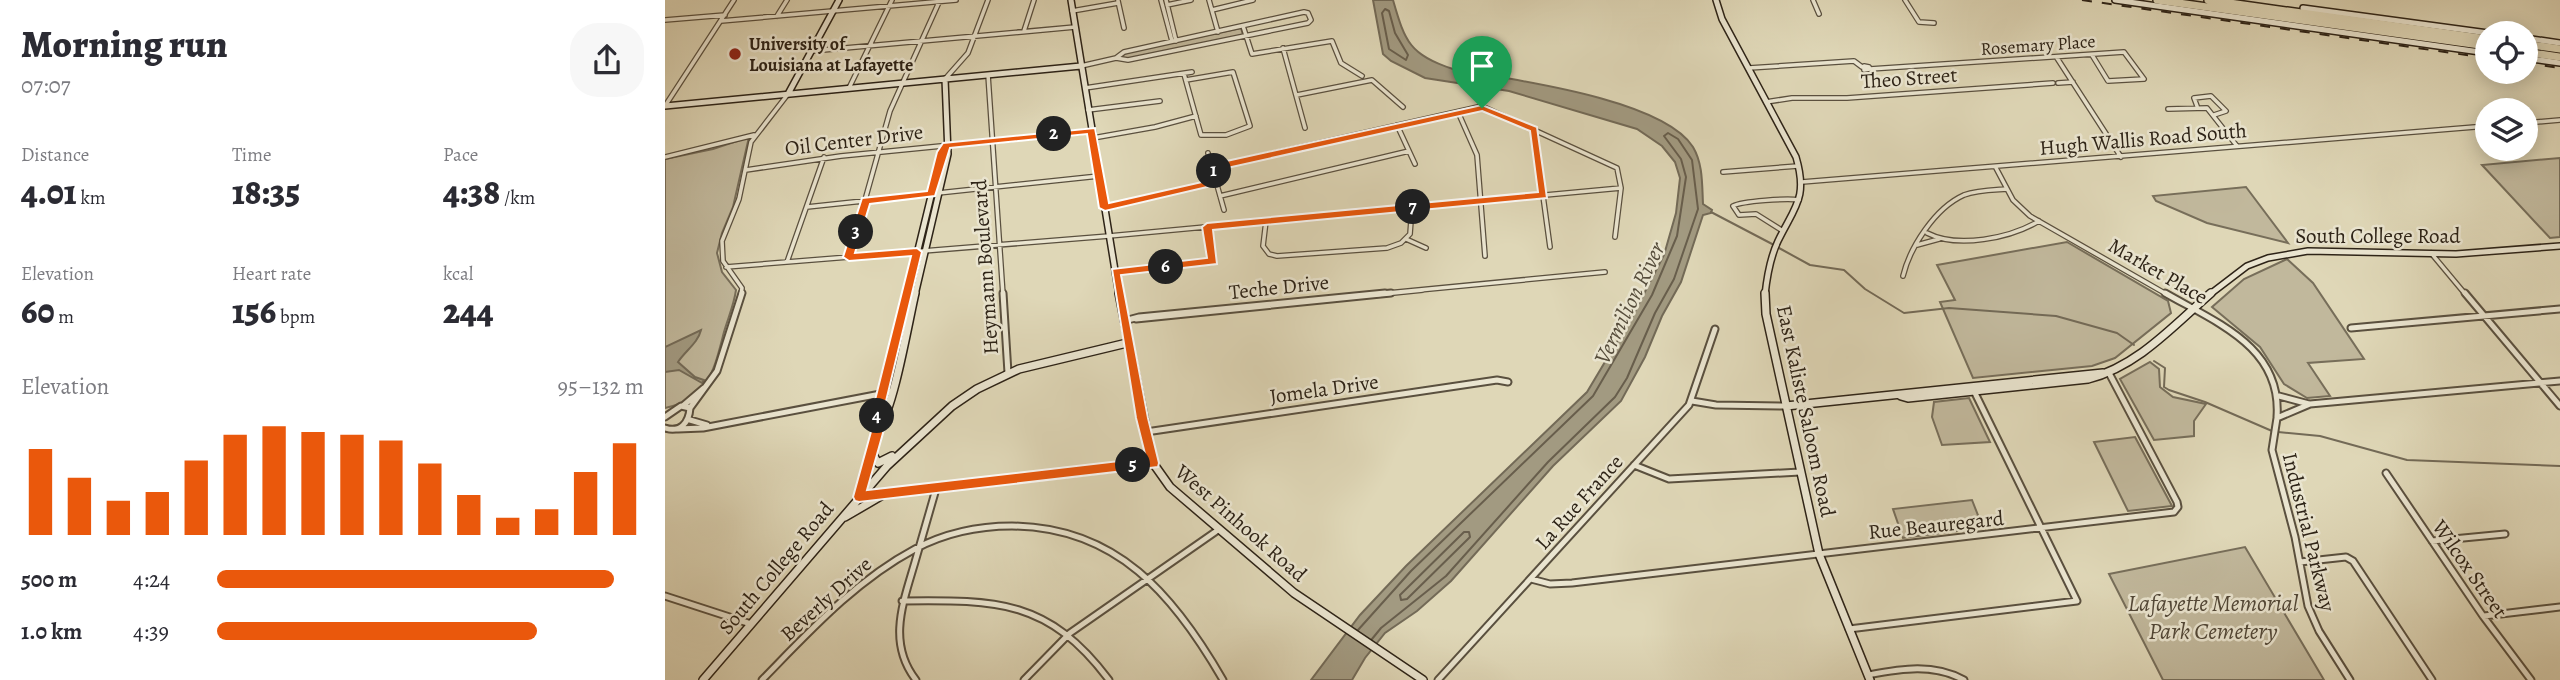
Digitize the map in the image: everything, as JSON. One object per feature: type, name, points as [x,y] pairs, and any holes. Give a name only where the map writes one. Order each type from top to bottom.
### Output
[{"type":"highway","points":[[2157,0],[2475,45]]},
{"type":"highway","points":[[2208,0],[2303,8],[2475,37]]},
{"type":"highway","points":[[2279,17],[2304,19],[2303,8]]},
{"type":"highway","points":[[2391,33],[2391,28],[2405,27]]},
{"type":"highway","points":[[2538,46],[2560,49]]},
{"type":"highway","points":[[2538,54],[2560,57]]},
{"type":"main road","points":[[788,94],[839,0]]},
{"type":"main road","name":"West Pinhook Road","points":[[1071,0],[1123,321],[1153,463],[1170,487],[1294,593],[1423,680]]},
{"type":"main road","name":"East Kaliste Saloom Road","points":[[1716,0],[1722,19],[1799,166],[1802,182],[1800,200],[1772,253],[1765,306],[1819,554],[1869,678]]},
{"type":"main road","points":[[2115,0],[2475,51]]},
{"type":"main road","points":[[2303,8],[2475,31]]},
{"type":"main road","points":[[2453,34],[2463,30]]},
{"type":"main road","points":[[2538,40],[2560,43]]},
{"type":"main road","points":[[2538,60],[2560,63]]},
{"type":"main road","points":[[665,106],[1081,66]]},
{"type":"main road","points":[[879,426],[875,424],[882,393],[948,154],[945,79]]},
{"type":"main road","points":[[947,145],[941,152],[931,194],[891,392],[859,497],[1153,463]]},
{"type":"main road","name":"South College Road","points":[[1786,406],[1901,396],[1908,398],[1973,389],[2088,379],[2109,373],[2137,358],[2241,269],[2279,255],[2322,251],[2467,253],[2560,246]]},
{"type":"main road","name":"South College Road","points":[[703,680],[897,453],[943,411],[1008,373],[1047,360],[1127,343]]},
{"type":"main road","points":[[871,452],[878,463],[897,453]]},
{"type":"main road","points":[[836,525],[865,504],[889,494]]},
{"type":"street","points":[[665,106],[734,0]]},
{"type":"street","points":[[777,16],[787,0]]},
{"type":"street","points":[[849,88],[892,0]]},
{"type":"street","points":[[721,20],[956,0]]},
{"type":"street","points":[[945,79],[965,58],[988,0]]},
{"type":"street","points":[[1024,31],[1034,0]]},
{"type":"street","points":[[1174,41],[1164,3],[1191,0]]},
{"type":"street","points":[[1209,0],[1218,32]]},
{"type":"street","points":[[1212,10],[1253,0]]},
{"type":"street","points":[[1813,0],[1819,14]]},
{"type":"street","points":[[1905,0],[1919,22],[1934,23]]},
{"type":"street","points":[[849,257],[888,116],[940,1]]},
{"type":"street","points":[[1072,11],[1118,1],[1124,28]]},
{"type":"street","points":[[1081,66],[1116,58],[1128,60],[1309,23],[1310,17],[1304,12],[1123,52],[1116,58]]},
{"type":"street","points":[[665,20],[725,15]]},
{"type":"street","points":[[1243,26],[1252,54],[1332,41],[1335,55],[1344,68],[1362,76]]},
{"type":"street","points":[[812,51],[1075,27]]},
{"type":"street","points":[[1283,48],[1305,128]]},
{"type":"street","name":"Rosemary Place","points":[[1749,68],[1854,61],[1870,69],[2124,52],[2144,79],[2108,81],[2092,55]]},
{"type":"street","points":[[2057,58],[2121,157]]},
{"type":"street","points":[[1085,88],[1192,72]]},
{"type":"street","points":[[1184,74],[1201,134],[1221,135],[1250,126],[1233,72],[1186,80]]},
{"type":"street","name":"Heymann Boulevard","points":[[988,75],[1008,373]]},
{"type":"street","points":[[1297,95],[1372,80],[1403,107]]},
{"type":"street","name":"Theo Street","points":[[1766,102],[1792,98],[1839,98],[2073,82]]},
{"type":"street","points":[[690,420],[690,408],[717,372],[743,293],[722,258],[722,241],[746,170],[750,147],[754,135],[788,94]]},
{"type":"street","points":[[2198,106],[2194,98],[2211,96],[2227,111],[2213,115]]},
{"type":"street","points":[[1089,110],[1160,101]]},
{"type":"street","points":[[2168,109],[2198,106],[2207,108],[2237,147]]},
{"type":"street","points":[[1213,167],[1397,125],[1486,108],[1615,166],[1619,171],[1621,188],[1615,237]]},
{"type":"street","points":[[1458,112],[1477,155],[1485,256]]},
{"type":"street","points":[[1093,138],[1155,127],[1196,116]]},
{"type":"street","points":[[2538,122],[2560,120]]},
{"type":"street","points":[[1397,125],[1415,164]]},
{"type":"street","name":"Hugh Wallis Road South","points":[[1802,182],[2475,127]]},
{"type":"street","points":[[1534,129],[1550,247]]},
{"type":"street","name":"Oil Center Drive","points":[[746,170],[824,158],[1092,131]]},
{"type":"street","points":[[665,157],[754,135]]},
{"type":"street","points":[[1220,196],[1409,151]]},
{"type":"street","points":[[1209,153],[1223,210]]},
{"type":"street","points":[[787,262],[824,158]]},
{"type":"street","points":[[1723,172],[1799,166]]},
{"type":"street","name":"Market Place","points":[[1996,168],[2017,204],[2039,221],[2236,334],[2252,348],[2271,372],[2279,396],[2276,419]]},
{"type":"street","points":[[807,207],[1099,176]]},
{"type":"street","points":[[1105,208],[1216,182]]},
{"type":"street","points":[[726,267],[1108,236],[1621,188]]},
{"type":"street","points":[[1903,276],[1907,260],[1917,245],[1940,215],[1962,196],[2007,189]]},
{"type":"street","points":[[1784,231],[1754,213],[1739,215],[1733,209],[1734,205],[1748,201],[1764,202],[1777,197],[1800,200]]},
{"type":"street","points":[[1266,221],[1263,246],[1269,254],[1277,256],[1390,247],[1406,239],[1411,232],[1412,207]]},
{"type":"street","points":[[1917,245],[1941,239],[1958,240],[2026,229],[2039,221]]},
{"type":"street","points":[[1115,272],[1213,262],[1207,227]]},
{"type":"street","points":[[1927,233],[1941,239]]},
{"type":"street","points":[[1406,239],[1426,248]]},
{"type":"street","points":[[2431,253],[2560,406]]},
{"type":"street","name":"Teche Drive","points":[[1123,321],[1605,272]]},
{"type":"street","points":[[2351,328],[2560,309]]},
{"type":"street","name":"La Rue France","points":[[1438,680],[1692,401],[1715,329]]},
{"type":"street","name":"Rue Beauregard","points":[[1531,579],[1552,584],[2172,513],[2178,509],[2177,502],[2109,373]]},
{"type":"street","name":"Jomela Drive","points":[[1145,432],[1497,380],[1508,382]]},
{"type":"street","points":[[2276,419],[2310,404],[2560,381]]},
{"type":"street","points":[[665,410],[684,405],[710,383]]},
{"type":"street","points":[[1849,629],[2077,601],[1973,389]]},
{"type":"street","points":[[665,431],[891,392]]},
{"type":"street","points":[[2279,396],[2310,404]]},
{"type":"street","name":"South College Road","points":[[1692,401],[1716,405],[1786,406]]},
{"type":"street","points":[[684,405],[690,408]]},
{"type":"street","points":[[665,417],[674,409]]},
{"type":"street","name":"Industrial Parkway","points":[[2276,419],[2271,442],[2273,458],[2315,623],[2350,680]]},
{"type":"street","points":[[676,429],[690,420],[708,425]]},
{"type":"street","points":[[1634,465],[1669,479],[1800,472]]},
{"type":"street","name":"Wilcox Street","points":[[2386,474],[2483,616],[2531,680]]},
{"type":"street","points":[[916,680],[898,646],[898,625],[902,601],[936,488]]},
{"type":"street","name":"Beverly Drive","points":[[762,680],[858,586],[918,547],[977,528],[1010,525],[1043,526],[1084,537],[1120,557],[1148,578],[1182,613],[1201,638],[1223,680]]},
{"type":"street","points":[[1024,680],[1070,633],[1218,530]]},
{"type":"street","points":[[2432,541],[2505,534]]},
{"type":"street","points":[[2300,562],[2346,557],[2353,561],[2432,680]]},
{"type":"street","points":[[665,596],[752,624]]},
{"type":"street","points":[[902,601],[969,600],[1002,603],[1037,614],[1070,633],[1109,680]]},
{"type":"street","points":[[2483,616],[2560,607]]},
{"type":"street","points":[[1869,678],[1933,668],[1952,673],[1964,680]]},
{"type":"green space","points":[[1241,28],[1243,35],[1128,60],[1120,57],[1128,52]]},
{"type":"green space","points":[[749,137],[733,207],[717,253],[722,272],[736,290],[717,359],[700,390],[680,404],[665,408],[665,159],[713,149]]},
{"type":"green space","points":[[2560,158],[2560,237],[2550,238],[2482,165]]},
{"type":"green space","points":[[2246,187],[2288,243],[2207,223],[2156,201],[2153,196]]},
{"type":"green space","points":[[2067,242],[2168,301],[2171,313],[2115,358],[2092,366],[1973,378],[1940,302],[1955,300],[1937,265]]},
{"type":"green space","points":[[2287,259],[2313,283],[2364,359],[2308,363],[2330,396],[2307,398],[2284,384],[2260,347],[2212,307],[2244,279]]},
{"type":"green space","points":[[2150,362],[2159,369],[2160,387],[2173,397],[2206,404],[2194,421],[2194,436],[2154,440],[2120,379]]},
{"type":"green space","points":[[1969,398],[1990,442],[1942,445],[1932,417],[1934,402]]},
{"type":"green space","points":[[2135,437],[2172,506],[2128,511],[2094,442]]},
{"type":"green space","points":[[1972,500],[1983,528],[1903,538],[1893,509]]},
{"type":"green space","name":"Lafayette Memorial Park Cemetery","points":[[2245,547],[2324,680],[2163,680],[2109,574]]},
{"type":"water","points":[[1373,0],[1393,0],[1401,27],[1411,45],[1439,64],[1453,69],[1582,93],[1618,103],[1676,130],[1693,147],[1699,160],[1703,204],[1712,210],[1711,213],[1703,215],[1681,282],[1621,401],[1553,466],[1451,581],[1417,611],[1385,633],[1352,680],[1311,680],[1360,615],[1406,566],[1587,392],[1633,315],[1664,255],[1676,213],[1680,178],[1675,162],[1662,146],[1637,129],[1509,91],[1425,78],[1391,61],[1383,54]]},
{"type":"water","points":[[701,330],[678,362],[695,377],[704,380],[702,383],[679,370],[665,372],[665,347]]},
{"type":"waterway","points":[[1711,212],[1774,245]]},
{"type":"waterway","points":[[1779,248],[1810,265],[1844,270],[1865,289],[1904,313],[1949,308],[2056,316],[2117,333],[2134,345]]},
{"type":"waterway","points":[[2154,361],[2165,368],[2164,387],[2169,390],[2205,402],[2272,431]]},
{"type":"waterway","points":[[2278,432],[2320,436],[2407,460],[2560,466]]},
{"type":"railway","points":[[2082,0],[2475,56]]},
{"type":"railway","points":[[2538,65],[2560,68]]},
{"type":"place","name":"University of Louisiana at Lafayette","points":[[735,54]]},
{"type":"route","points":[[1482,108],[1534,129],[1543,195],[1207,227],[1213,262],[1115,272],[1153,463],[859,497],[879,426],[875,424],[917,252],[849,257],[866,201],[931,194],[941,152],[947,145],[1092,131],[1105,208],[1216,182],[1213,167],[1482,108]]},
{"type":"water label","name":"Vermilion River","points":[[1629,303]]}]
